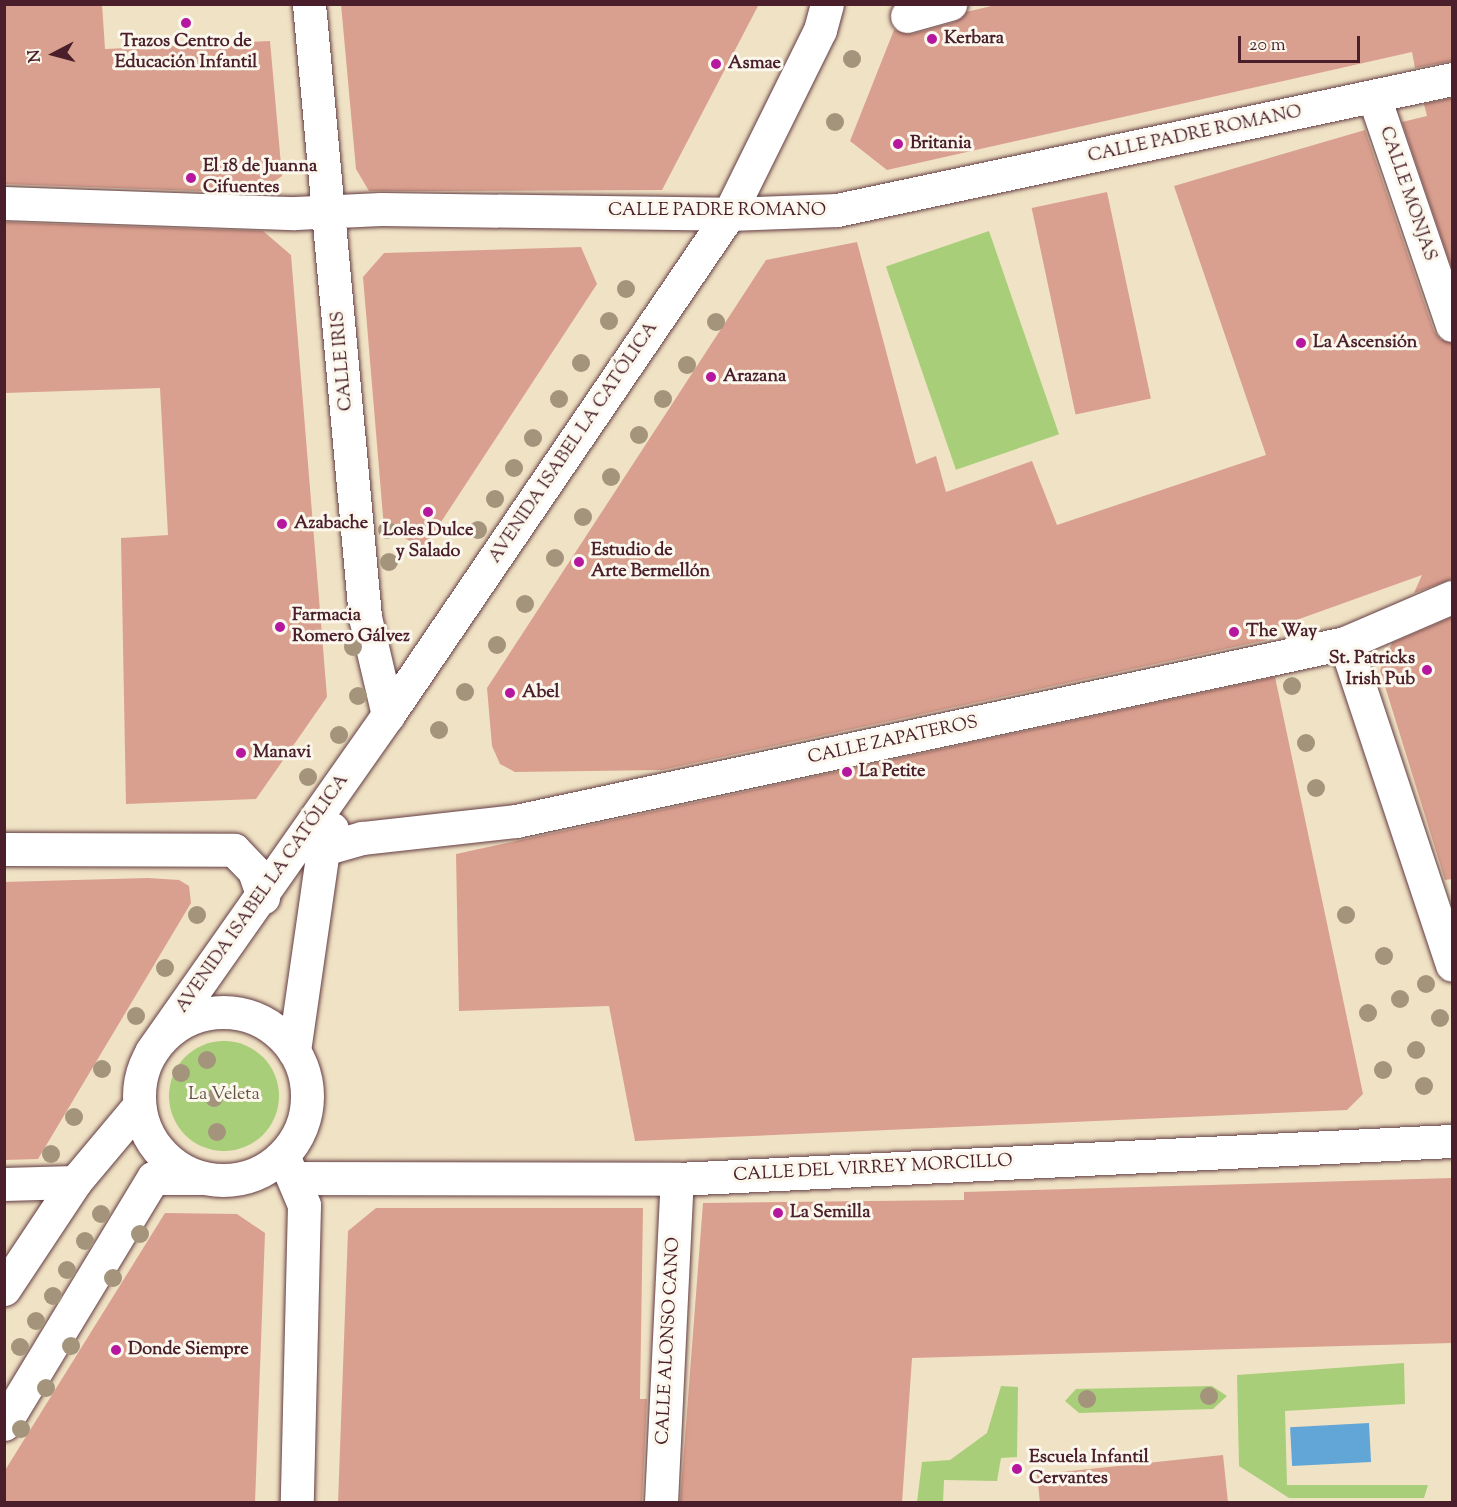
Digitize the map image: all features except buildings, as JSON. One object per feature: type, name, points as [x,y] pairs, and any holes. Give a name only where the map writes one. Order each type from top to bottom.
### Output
[{"type":"street","name":"CALLE IRIS","points":[[309,4],[330,211],[365,617],[382,725]]},
{"type":"street","name":"AVENIDA ISABEL LA CATÓLICA","points":[[151,1052],[263,897],[382,725],[729,214],[820,30],[827,4]]},
{"type":"street","points":[[907,16],[950,4]]},
{"type":"street","name":"CALLE PADRE ROMANO","points":[[4,203],[330,211],[729,214],[837,210],[1452,79]]},
{"type":"street","name":"CALLE MONJAS","points":[[1374,97],[1452,325]]},
{"type":"street","name":"CALLE ZAPATEROS","points":[[323,849],[362,838],[516,821],[1345,644],[1452,597]]},
{"type":"street","points":[[1345,644],[1452,965]]},
{"type":"street","name":"AVENIDA ISABEL LA CATÓLICA","points":[[294,1051],[323,849],[382,725]]},
{"type":"street","points":[[4,849],[234,850],[254,871],[263,897]]},
{"type":"street","points":[[202,1178],[182,1170],[159,1151],[138,1107],[139,1088],[151,1052],[170,1030],[210,1013],[239,1013],[266,1024],[294,1051],[305,1078],[307,1109],[289,1167],[304,1205],[297,1503]]},
{"type":"street","points":[[4,1289],[75,1182],[138,1107]]},
{"type":"street","name":"CALLE DEL VIRREY MORCILLO","points":[[289,1167],[677,1179],[1452,1141]]},
{"type":"street","points":[[4,1424],[153,1178],[230,1180],[267,1169],[289,1167]]},
{"type":"street","name":"CALLE ALONSO CANO","points":[[661,1503],[677,1179]]},
{"type":"street","points":[[4,1184],[75,1182]]},
{"type":"green space","points":[[989,231],[1059,434],[956,470],[886,266]]},
{"type":"green space","name":"La Veleta","points":[[224,1041],[245,1046],[263,1057],[274,1075],[279,1096],[274,1117],[263,1135],[245,1146],[224,1151],[203,1146],[185,1135],[174,1117],[169,1096],[174,1075],[185,1057],[203,1046]]},
{"type":"green space","points":[[1404,1363],[1405,1404],[1285,1411],[1287,1485],[1428,1485],[1424,1498],[1289,1498],[1239,1466],[1237,1375]]},
{"type":"green space","points":[[1001,1386],[1018,1387],[1017,1457],[1001,1458],[997,1481],[944,1480],[943,1502],[917,1502],[922,1462],[950,1460],[987,1433]]},
{"type":"green space","points":[[1212,1386],[1227,1396],[1213,1409],[1079,1413],[1065,1401],[1076,1389]]},
{"type":"water","points":[[1369,1423],[1371,1462],[1292,1466],[1290,1427]]},
{"type":"place","name":"Trazos Centro de Educación Infantil","points":[[186,23]]},
{"type":"place","name":"Kerbara","points":[[932,39]]},
{"type":"place","name":"Asmae","points":[[716,64]]},
{"type":"place","name":"Britania","points":[[898,144]]},
{"type":"place","name":"El 18 de Juanna Cifuentes","points":[[191,178]]},
{"type":"place","name":"La Ascensión","points":[[1301,343]]},
{"type":"place","name":"Arazana","points":[[711,377]]},
{"type":"place","name":"Loles Dulce y Salado","points":[[428,512]]},
{"type":"place","name":"Azabache","points":[[282,524]]},
{"type":"place","name":"Estudio de Arte Bermellón","points":[[579,562]]},
{"type":"place","name":"Farmacia Romero Gálvez","points":[[280,627]]},
{"type":"place","name":"The Way","points":[[1234,632]]},
{"type":"place","name":"St. Patricks Irish Pub","points":[[1427,670]]},
{"type":"place","name":"Abel","points":[[510,693]]},
{"type":"place","name":"Manavi","points":[[241,753]]},
{"type":"place","name":"La Petite","points":[[847,772]]},
{"type":"place","name":"La Semilla","points":[[778,1213]]},
{"type":"place","name":"Donde Siempre","points":[[116,1350]]},
{"type":"place","name":"Escuela Infantil Cervantes","points":[[1017,1469]]}]
